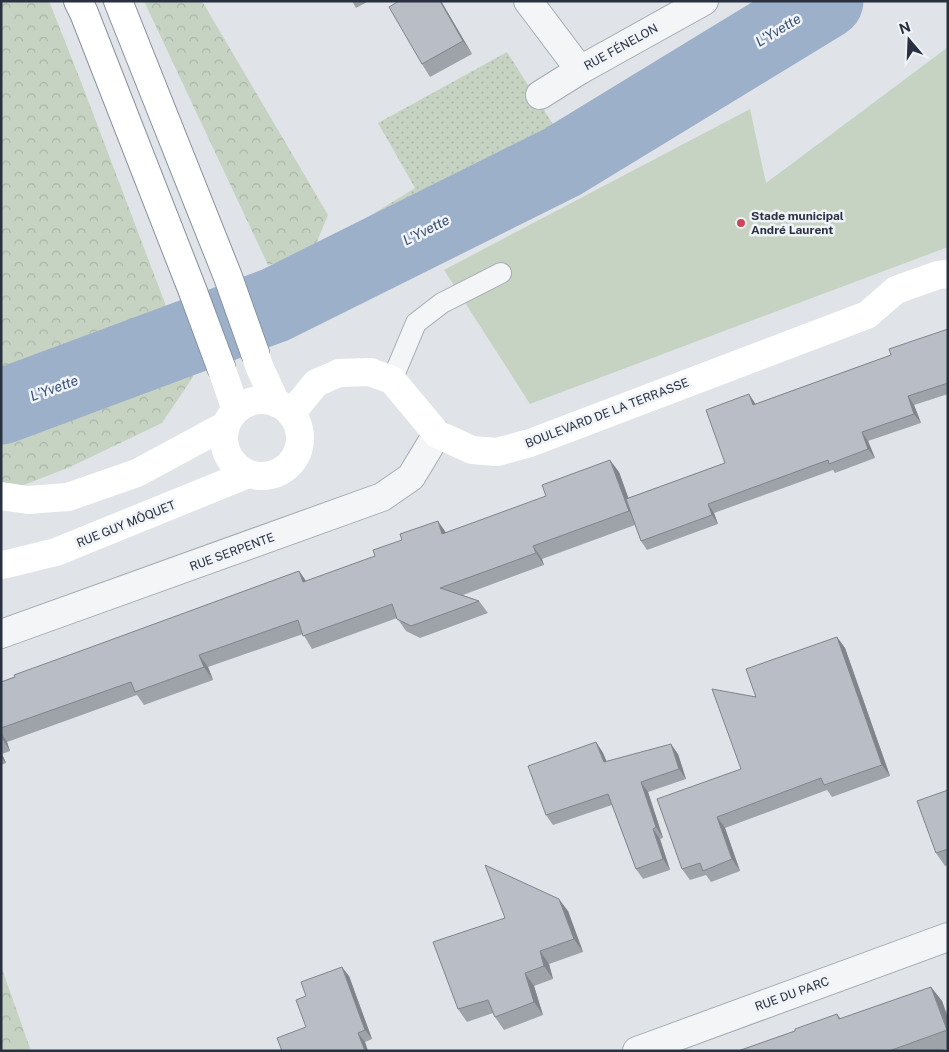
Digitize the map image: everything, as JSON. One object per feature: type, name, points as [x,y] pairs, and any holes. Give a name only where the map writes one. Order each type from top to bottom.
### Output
[{"type":"main road","points":[[78,1],[221,367],[231,417],[223,437],[225,449],[230,460],[248,474],[260,476],[273,475],[293,461],[300,437],[297,425],[283,408],[259,366],[228,277],[118,1]]},
{"type":"main road","name":"BOULEVARD DE LA TERRASSE","points":[[392,380],[437,434],[472,450],[497,452],[530,443],[867,315],[896,290],[938,275],[948,274]]},
{"type":"main road","points":[[283,408],[316,383],[339,373],[370,372],[392,380]]},
{"type":"main road","points":[[1,496],[28,500],[68,497],[137,473],[231,417],[245,404],[255,400],[266,400],[283,408]]},
{"type":"main road","name":"RUE GUY MÔQUET","points":[[1,564],[56,552],[248,474]]},
{"type":"street","points":[[528,1],[580,70]]},
{"type":"street","name":"RUE FÉNELON","points":[[540,95],[580,70],[704,1]]},
{"type":"street","name":"RUE SERPENTE","points":[[1,634],[382,498],[411,477],[437,434]]},
{"type":"street","name":"RUE DU PARC","points":[[637,1051],[948,937]]},
{"type":"lane","points":[[392,380],[416,323],[442,303],[501,273]]},
{"type":"green space","points":[[1,1],[49,1],[193,377],[162,423],[70,467],[1,494]]},
{"type":"green space","points":[[144,1],[202,1],[328,215],[311,256],[268,265]]},
{"type":"green space","name":"Stade municipal André Laurent","points":[[948,47],[948,247],[530,404],[444,270],[750,109],[766,183]]},
{"type":"green space","points":[[507,52],[556,129],[376,232],[368,217],[415,188],[378,123]]},
{"type":"green space","points":[[1,966],[31,1051],[1,1051]]},
{"type":"building","points":[[399,1],[440,1],[463,41],[422,64],[389,7]]},
{"type":"building","points":[[948,329],[948,383],[908,396],[914,414],[862,432],[868,449],[829,464],[828,460],[708,504],[712,515],[641,541],[626,499],[725,463],[706,410],[749,394],[753,405],[891,355],[889,349]]},
{"type":"building","points":[[610,460],[629,511],[533,546],[536,553],[440,588],[479,601],[411,626],[397,619],[392,604],[303,636],[298,620],[199,655],[204,667],[135,692],[131,682],[1,728],[1,682],[15,677],[14,675],[299,571],[303,582],[375,556],[373,550],[402,540],[400,534],[438,521],[442,534],[546,496],[542,485]]},
{"type":"building","points":[[837,637],[882,765],[824,785],[821,778],[717,817],[732,859],[703,871],[700,863],[682,869],[657,799],[741,769],[712,689],[756,697],[746,669]]},
{"type":"building","points":[[596,742],[604,762],[671,744],[679,769],[641,782],[656,827],[653,829],[663,859],[636,869],[608,794],[546,815],[528,766]]},
{"type":"building","points":[[948,790],[948,849],[936,853],[917,801]]},
{"type":"building","points":[[485,865],[559,899],[574,939],[540,951],[544,966],[525,973],[534,1002],[495,1017],[488,1000],[458,1009],[433,942],[505,918]]},
{"type":"building","points":[[342,967],[365,1030],[358,1033],[365,1051],[282,1051],[277,1038],[306,1027],[296,1000],[306,996],[301,982]]},
{"type":"building","points":[[931,987],[947,1030],[889,1051],[738,1051],[837,1014],[839,1019]]},
{"type":"waterway","name":"L'Yvette","points":[[1,407],[275,305],[562,162],[826,1]]},
{"type":"place","name":"Stade municipal André Laurent","points":[[741,223]]}]
